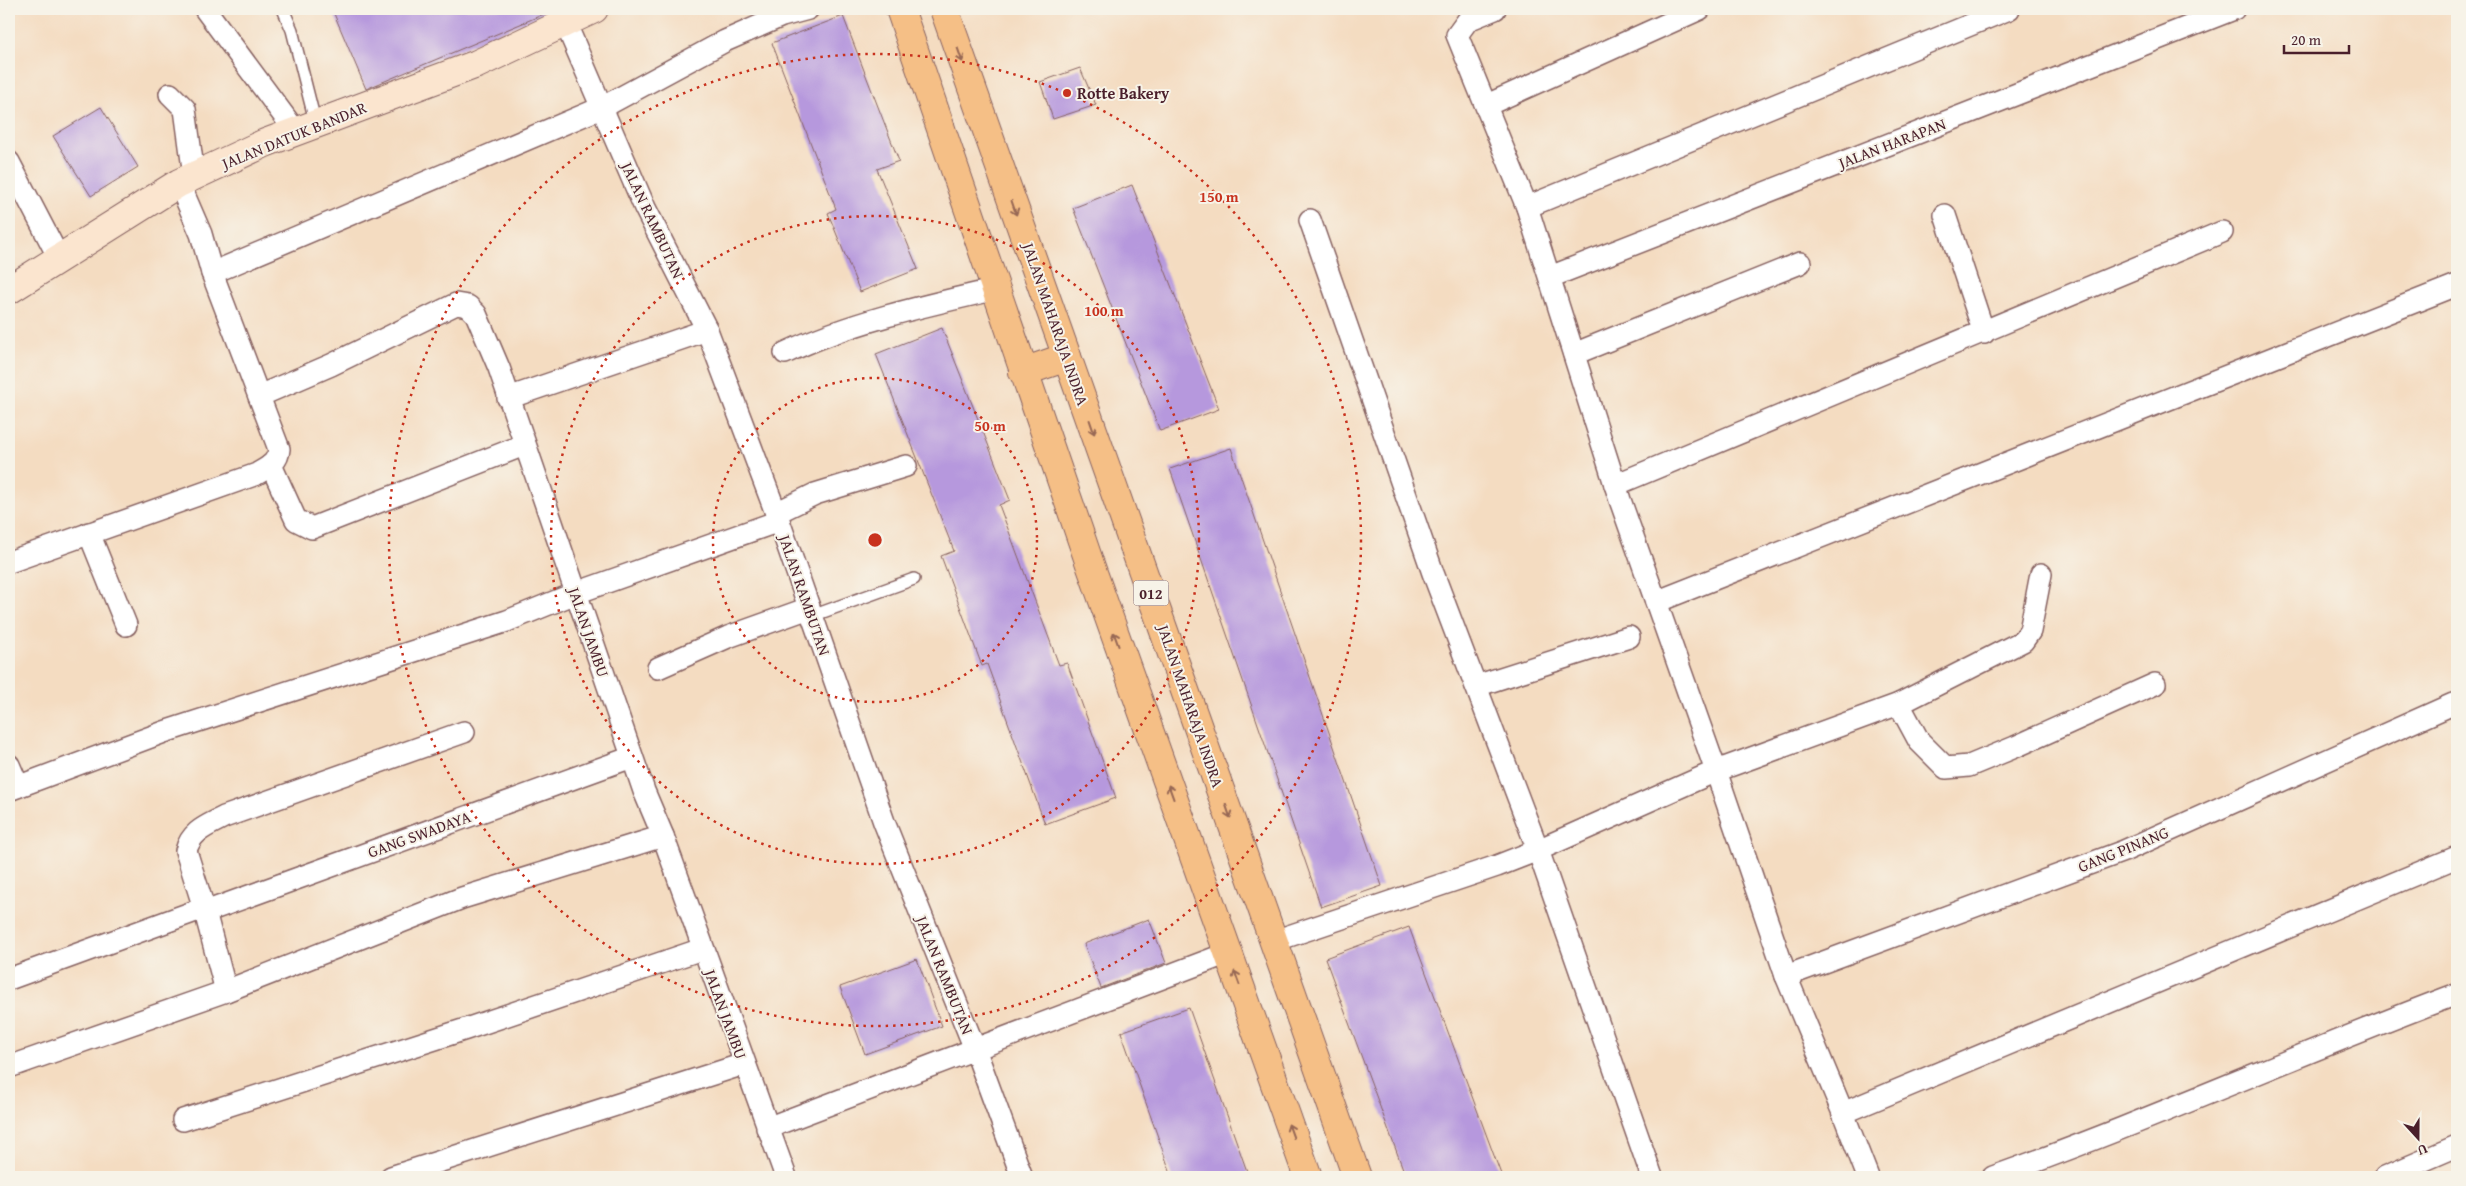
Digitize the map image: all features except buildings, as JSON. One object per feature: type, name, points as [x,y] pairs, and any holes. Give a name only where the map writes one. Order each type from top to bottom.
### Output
[{"type":"highway","points":[[900,9],[997,289],[1023,372],[1308,1177]]},
{"type":"highway","name":"JALAN MAHARAJA INDRA","points":[[944,9],[1357,1177]]},
{"type":"highway","points":[[1023,372],[1067,357]]},
{"type":"street","points":[[205,9],[306,128]]},
{"type":"street","name":"JALAN DATUK BANDAR","points":[[9,290],[186,180],[306,128],[477,64],[594,9]]},
{"type":"street","points":[[212,273],[602,107],[725,40],[782,16],[808,9]]},
{"type":"street","points":[[1495,9],[1468,20],[1457,35],[1527,207],[1616,485],[1786,976],[1844,1113],[1868,1177]]},
{"type":"street","points":[[1487,105],[1700,9]]},
{"type":"street","points":[[1527,207],[2010,9]]},
{"type":"street","name":"JALAN HARAPAN","points":[[1550,277],[2234,9]]},
{"type":"street","name":"JALAN RAMBUTAN","points":[[565,22],[644,208],[707,330],[777,517],[884,822],[975,1050],[1022,1177]]},
{"type":"street","points":[[9,562],[257,474],[271,466],[278,456],[279,449],[212,273],[186,180],[185,109],[170,94]]},
{"type":"street","points":[[9,162],[59,258]]},
{"type":"street","points":[[1945,215],[1984,332]]},
{"type":"street","points":[[1310,220],[1433,573],[1538,850],[1652,1177]]},
{"type":"street","points":[[1616,485],[2222,232]]},
{"type":"street","points":[[1574,354],[1800,263]]},
{"type":"street","points":[[1656,602],[2457,285]]},
{"type":"street","points":[[785,353],[810,341],[936,303],[997,289]]},
{"type":"street","name":"JALAN JAMBU","points":[[258,396],[331,366],[456,304],[468,306],[476,314],[499,368],[632,757],[663,836],[702,949],[786,1177]]},
{"type":"street","points":[[508,398],[707,330]]},
{"type":"street","points":[[271,466],[296,520],[312,528],[524,445]]},
{"type":"street","points":[[9,765],[14,788],[164,732],[507,621],[777,517],[815,494],[906,466]]},
{"type":"street","points":[[89,533],[126,625]]},
{"type":"street","points":[[1274,941],[1498,866],[1716,771],[1899,704],[2024,641],[2030,631],[2041,574]]},
{"type":"street","points":[[658,668],[728,637],[811,612]]},
{"type":"street","points":[[1476,686],[1629,637]]},
{"type":"street","points":[[1899,704],[1919,741],[1946,768],[1969,766],[2156,684]]},
{"type":"street","name":"GANG PINANG","points":[[1786,976],[2124,850],[2453,704]]},
{"type":"street","points":[[226,991],[205,910],[186,851],[188,842],[195,832],[224,817],[464,732]]},
{"type":"street","name":"GANG SWADAYA","points":[[9,979],[632,757]]},
{"type":"street","points":[[9,1066],[226,991],[462,898],[663,836]]},
{"type":"street","points":[[1844,1113],[2457,857]]},
{"type":"street","points":[[183,1120],[466,1029],[702,949]]},
{"type":"street","points":[[767,1128],[1228,953]]},
{"type":"street","points":[[1993,1177],[2070,1150],[2328,1043],[2457,994]]},
{"type":"street","points":[[391,1177],[744,1064]]},
{"type":"street","points":[[2385,1177],[2457,1146]]},
{"type":"lane","points":[[284,9],[292,30],[306,128]]},
{"type":"lane","points":[[811,612],[914,579]]},
{"type":"place","name":"Rotte Bakery","points":[[1067,93]]}]
